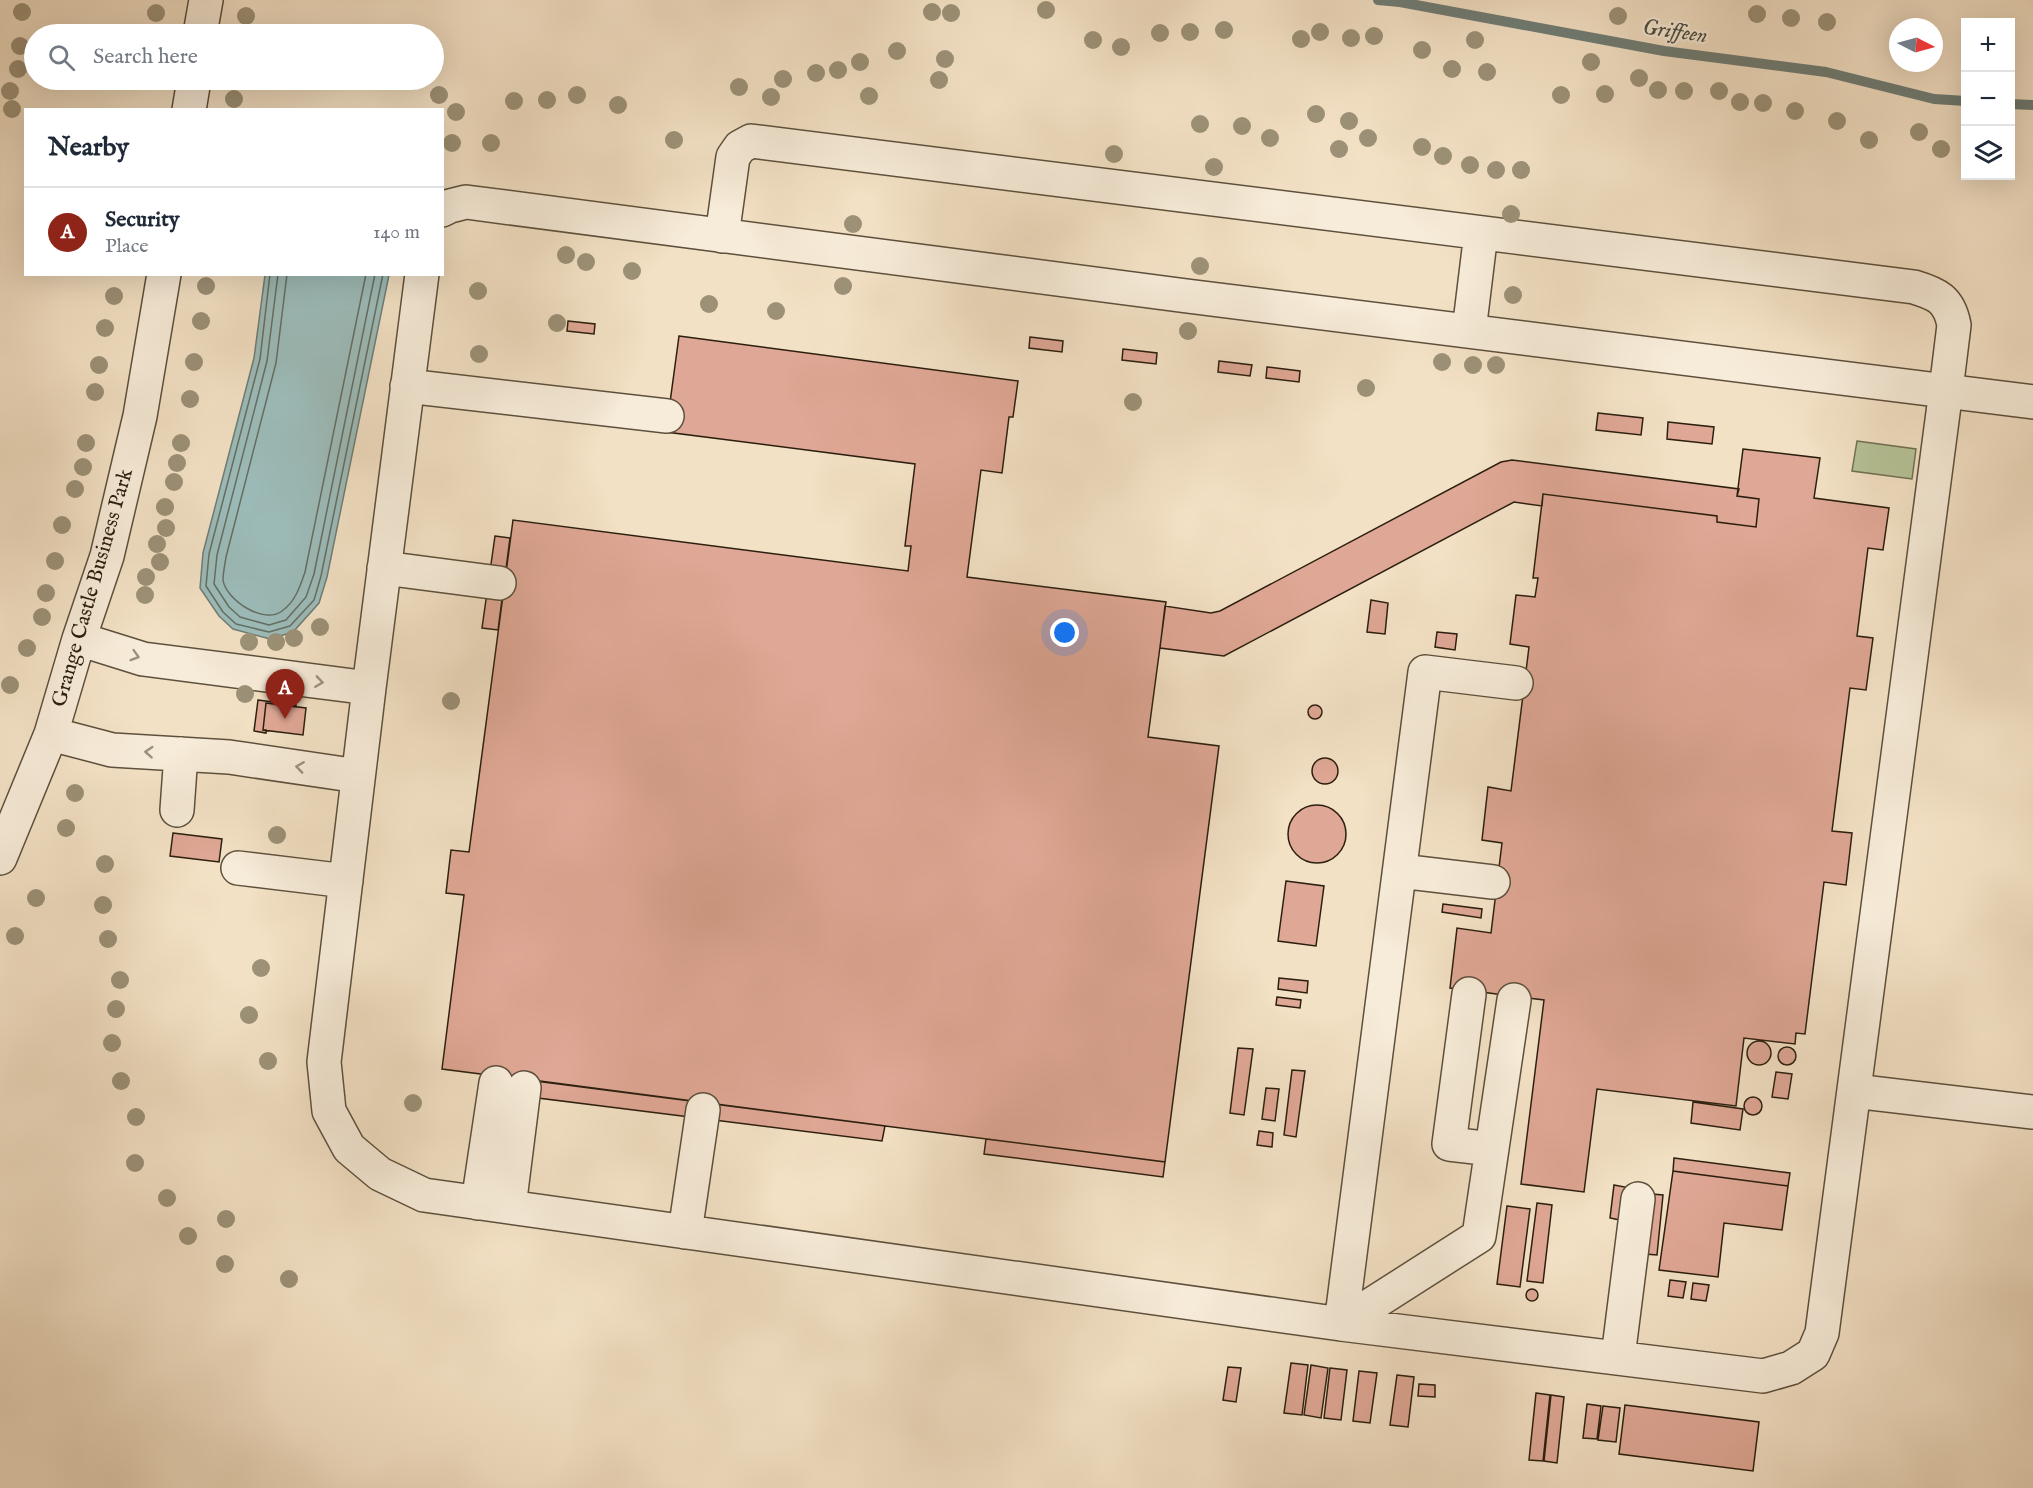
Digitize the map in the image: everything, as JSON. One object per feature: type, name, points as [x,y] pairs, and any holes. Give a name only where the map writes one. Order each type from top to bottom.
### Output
[{"type":"street","points":[[202,24],[206,0]]},
{"type":"street","points":[[189,108],[192,90]]},
{"type":"street","points":[[422,276],[324,1062],[329,1111],[349,1148],[380,1174],[423,1195],[1341,1324],[1763,1376],[1791,1368],[1813,1354],[1822,1333],[1954,325],[1952,314],[1941,298],[1914,287],[751,141],[740,147],[733,157],[723,236]]},
{"type":"street","points":[[444,209],[466,202],[2033,402]]},
{"type":"street","points":[[1469,331],[1481,233]]},
{"type":"street","name":"Grange Castle Business Park","points":[[0,858],[51,734],[79,639],[107,556],[140,416],[164,276]]},
{"type":"street","points":[[407,386],[667,416]]},
{"type":"street","points":[[384,568],[499,583]]},
{"type":"street","points":[[79,639],[143,659],[369,688]]},
{"type":"street","points":[[1341,1324],[1425,672],[1516,683]]},
{"type":"street","points":[[51,734],[112,750],[229,757],[358,776]]},
{"type":"street","points":[[177,810],[182,754]]},
{"type":"street","points":[[238,868],[346,881]]},
{"type":"street","points":[[1400,871],[1493,882]]},
{"type":"street","points":[[1470,994],[1449,1144],[1492,1149]]},
{"type":"street","points":[[1341,1324],[1479,1236],[1514,1000]]},
{"type":"street","points":[[493,1205],[510,1085]]},
{"type":"street","points":[[1854,1091],[2033,1112]]},
{"type":"street","points":[[685,1232],[703,1110]]},
{"type":"street","points":[[1618,1357],[1638,1199]]},
{"type":"green space","points":[[1857,441],[1916,449],[1912,479],[1852,471]]},
{"type":"water","points":[[265,276],[389,276],[327,577],[319,603],[293,632],[270,639],[233,629],[219,616],[200,588],[203,553],[254,358]]},
{"type":"building","points":[[568,321],[595,324],[594,334],[567,331]]},
{"type":"building","points":[[679,336],[1018,381],[1013,417],[1009,417],[1002,473],[981,470],[967,577],[1166,602],[1148,737],[1219,746],[1165,1162],[442,1069],[464,895],[446,893],[451,850],[469,852],[513,520],[908,571],[911,546],[905,546],[915,464],[666,432]]},
{"type":"building","points":[[1030,337],[1063,341],[1062,352],[1029,348]]},
{"type":"building","points":[[1123,349],[1157,353],[1156,364],[1122,360]]},
{"type":"building","points":[[1219,361],[1252,365],[1250,376],[1218,372]]},
{"type":"building","points":[[1267,367],[1300,371],[1299,382],[1266,378]]},
{"type":"building","points":[[1598,413],[1643,418],[1641,435],[1596,430]]},
{"type":"building","points":[[1668,422],[1714,427],[1712,444],[1667,439]]},
{"type":"building","points":[[1743,449],[1820,458],[1814,498],[1889,508],[1883,550],[1868,548],[1857,636],[1873,638],[1866,690],[1850,688],[1832,831],[1852,833],[1846,885],[1824,882],[1805,1034],[1796,1033],[1795,1044],[1744,1038],[1736,1106],[1597,1089],[1584,1192],[1521,1184],[1544,1000],[1450,988],[1457,928],[1491,933],[1502,843],[1482,840],[1488,787],[1511,791],[1529,647],[1510,644],[1516,595],[1535,597],[1538,578],[1533,578],[1543,494],[1717,516],[1717,522],[1756,527],[1759,499],[1737,496]]},
{"type":"building","points":[[1512,460],[1739,489],[1737,496],[1759,499],[1756,527],[1717,522],[1717,516],[1543,494],[1542,506],[1514,502],[1224,656],[1160,648],[1165,606],[1211,613],[1220,611],[1501,462]]},
{"type":"building","points":[[495,536],[510,538],[498,630],[482,628]]},
{"type":"building","points":[[1371,600],[1388,603],[1385,634],[1367,632]]},
{"type":"building","points":[[1437,632],[1457,634],[1455,650],[1435,647]]},
{"type":"building","points":[[258,700],[296,705],[296,707],[266,703],[263,730],[266,730],[266,733],[254,731]]},
{"type":"building","points":[[266,703],[306,708],[303,735],[263,730]]},
{"type":"building","points":[[1315,705],[1320,707],[1322,712],[1320,717],[1315,719],[1310,717],[1308,712],[1310,707]]},
{"type":"building","points":[[1325,758],[1334,762],[1338,771],[1334,780],[1325,784],[1316,780],[1312,771],[1316,762]]},
{"type":"building","points":[[1311,805],[1323,805],[1338,813],[1346,828],[1346,840],[1338,855],[1323,863],[1311,863],[1296,855],[1288,840],[1288,828],[1296,813]]},
{"type":"building","points":[[173,833],[222,839],[219,862],[170,856]]},
{"type":"building","points":[[1286,881],[1324,886],[1316,946],[1278,941]]},
{"type":"building","points":[[1443,904],[1482,909],[1481,918],[1442,912]]},
{"type":"building","points":[[1279,978],[1308,981],[1307,993],[1278,989]]},
{"type":"building","points":[[1277,997],[1301,1000],[1300,1008],[1276,1005]]},
{"type":"building","points":[[1759,1041],[1767,1045],[1771,1053],[1767,1061],[1759,1065],[1751,1061],[1747,1053],[1751,1045]]},
{"type":"building","points":[[1787,1047],[1795,1052],[1796,1056],[1791,1064],[1787,1065],[1779,1060],[1778,1056],[1783,1048]]},
{"type":"building","points":[[1238,1048],[1253,1049],[1244,1115],[1230,1113]]},
{"type":"building","points":[[1292,1070],[1305,1071],[1296,1137],[1284,1135]]},
{"type":"building","points":[[1776,1072],[1792,1074],[1788,1099],[1772,1097]]},
{"type":"building","points":[[532,1080],[885,1126],[882,1141],[530,1097]]},
{"type":"building","points":[[1266,1088],[1279,1089],[1275,1121],[1262,1119]]},
{"type":"building","points":[[1753,1097],[1759,1100],[1762,1106],[1759,1112],[1753,1115],[1747,1112],[1744,1106],[1747,1100]]},
{"type":"building","points":[[1693,1102],[1743,1109],[1740,1130],[1691,1123]]},
{"type":"building","points":[[1259,1131],[1273,1133],[1272,1147],[1257,1145]]},
{"type":"building","points":[[986,1139],[1165,1162],[1163,1177],[984,1154]]},
{"type":"building","points":[[1674,1158],[1790,1173],[1788,1186],[1673,1171]]},
{"type":"building","points":[[1673,1171],[1788,1186],[1782,1230],[1724,1223],[1718,1277],[1659,1270]]},
{"type":"building","points":[[1614,1185],[1625,1187],[1620,1220],[1610,1218]]},
{"type":"building","points":[[1652,1194],[1663,1195],[1657,1255],[1645,1254]]},
{"type":"building","points":[[1537,1203],[1552,1205],[1543,1283],[1527,1281]]},
{"type":"building","points":[[1507,1206],[1530,1209],[1520,1287],[1497,1284]]},
{"type":"building","points":[[1670,1280],[1686,1282],[1683,1298],[1668,1296]]},
{"type":"building","points":[[1693,1283],[1709,1285],[1706,1301],[1691,1299]]},
{"type":"building","points":[[1534,1289],[1537,1290],[1537,1300],[1530,1301],[1527,1300],[1526,1293],[1527,1290]]},
{"type":"building","points":[[1291,1363],[1308,1365],[1302,1415],[1284,1413]]},
{"type":"building","points":[[1311,1365],[1328,1368],[1321,1418],[1304,1415]]},
{"type":"building","points":[[1228,1367],[1241,1368],[1236,1402],[1223,1400]]},
{"type":"building","points":[[1330,1368],[1347,1370],[1341,1420],[1324,1418]]},
{"type":"building","points":[[1359,1371],[1377,1373],[1370,1423],[1353,1421]]},
{"type":"building","points":[[1397,1375],[1414,1377],[1408,1427],[1390,1425]]},
{"type":"building","points":[[1419,1384],[1435,1385],[1435,1397],[1418,1396]]},
{"type":"building","points":[[1536,1393],[1550,1395],[1543,1461],[1529,1460]]},
{"type":"building","points":[[1551,1395],[1564,1397],[1557,1463],[1544,1461]]},
{"type":"building","points":[[1587,1404],[1601,1406],[1597,1439],[1583,1438]]},
{"type":"building","points":[[1625,1405],[1759,1422],[1753,1471],[1619,1454]]},
{"type":"building","points":[[1603,1406],[1620,1408],[1616,1442],[1598,1440]]},
{"type":"waterway","name":"Griffeen","points":[[1378,0],[1400,2],[1664,51],[1826,72],[1934,99],[1961,101]]},
{"type":"waterway","name":"Griffeen","points":[[2015,104],[2033,105]]},
{"type":"place","name":"Security","points":[[285,719]]}]
